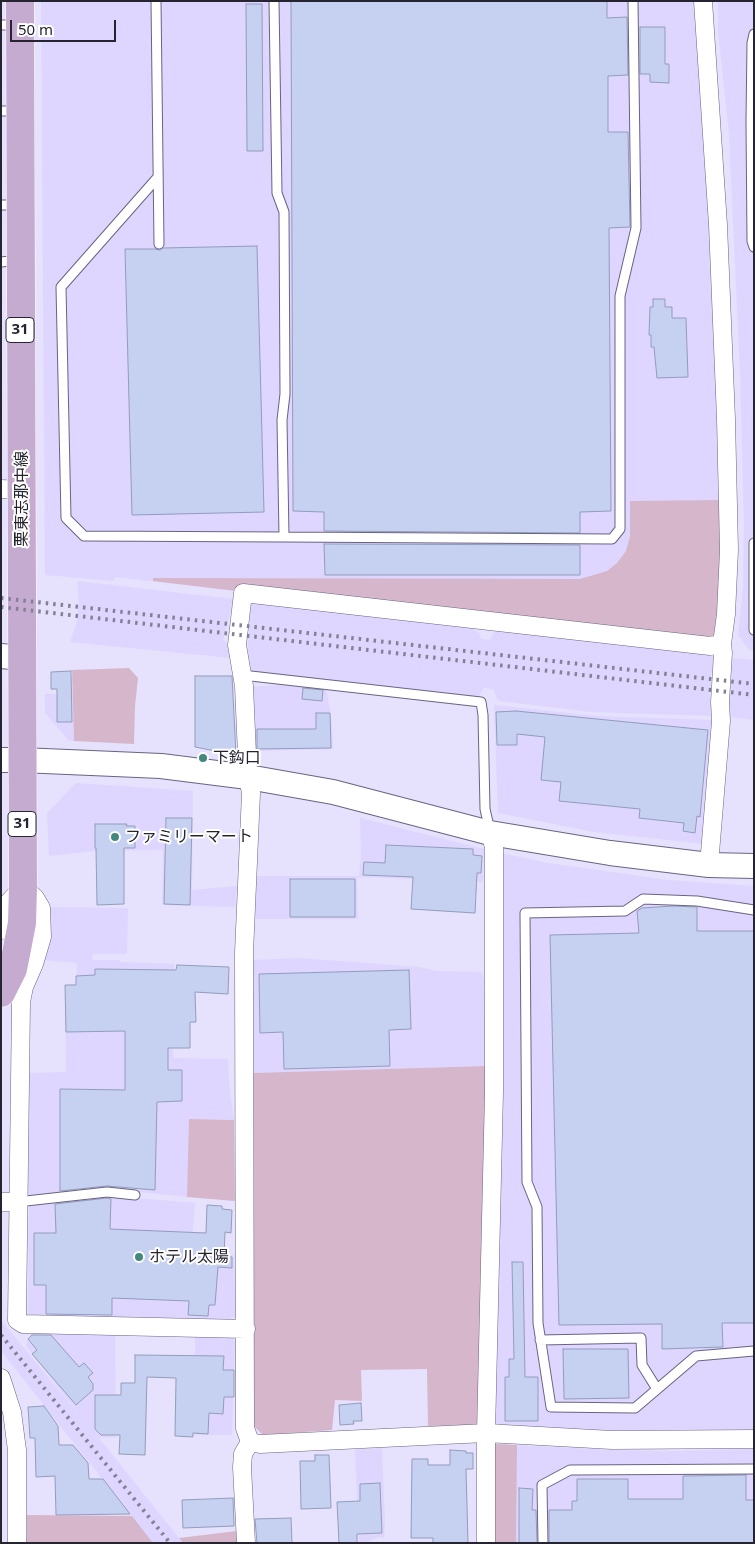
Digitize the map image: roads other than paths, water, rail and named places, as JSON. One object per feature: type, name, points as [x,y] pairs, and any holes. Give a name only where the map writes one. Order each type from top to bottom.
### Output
[{"type":"main road","name":"栗東志那中線","points":[[1,994],[13,969],[22,923],[23,887],[11,760],[10,205],[14,17]]},
{"type":"street","points":[[703,1],[718,226],[729,550],[726,614],[722,644],[721,721],[709,865]]},
{"type":"street","points":[[246,1543],[242,1467],[243,1454],[250,1442],[245,1428],[244,953],[251,792],[248,777],[242,676],[237,645],[242,593],[710,646],[722,644]]},
{"type":"street","points":[[11,760],[160,766],[248,777],[333,792],[490,833],[610,853],[709,865],[754,866]]},
{"type":"street","points":[[486,1543],[486,1433],[494,1092],[494,847],[490,833]]},
{"type":"street","points":[[1,930],[4,907],[23,887],[35,898],[41,908],[42,937],[34,964],[24,987],[21,1002],[9,1202],[16,1320],[23,1324],[246,1329]]},
{"type":"street","points":[[1,1378],[12,1412],[17,1450],[17,1543]]},
{"type":"street","points":[[250,1442],[260,1444],[486,1433],[612,1440],[754,1439]]},
{"type":"lane","points":[[156,1],[159,244]]},
{"type":"lane","points":[[274,1],[277,193],[284,212],[285,394],[282,420],[284,537]]},
{"type":"lane","points":[[158,177],[61,287],[66,518],[84,536],[612,539],[620,529],[620,296],[636,228],[633,1]]},
{"type":"lane","points":[[754,34],[752,44],[751,121],[752,241],[754,248]]},
{"type":"lane","points":[[754,543],[754,630]]},
{"type":"lane","points":[[242,676],[481,702],[483,715],[485,809],[490,833]]},
{"type":"lane","points":[[754,910],[697,900],[643,899],[625,910],[525,913],[527,1182],[537,1207],[538,1323],[550,1407],[635,1408],[696,1356],[754,1351]]},
{"type":"lane","points":[[9,1202],[106,1192],[135,1194]]},
{"type":"lane","points":[[540,1340],[641,1338],[642,1365],[657,1389]]},
{"type":"lane","points":[[543,1543],[542,1485],[570,1470],[754,1469]]},
{"type":"railway","points":[[1,598],[754,684]]},
{"type":"railway","points":[[1,607],[754,695]]},
{"type":"railway","points":[[1,1335],[170,1543]]},
{"type":"place","name":"下鈎口","points":[[203,758]]},
{"type":"place","name":"ファミリーマート","points":[[115,837]]},
{"type":"place","name":"ホテル太陽","points":[[139,1257]]}]
